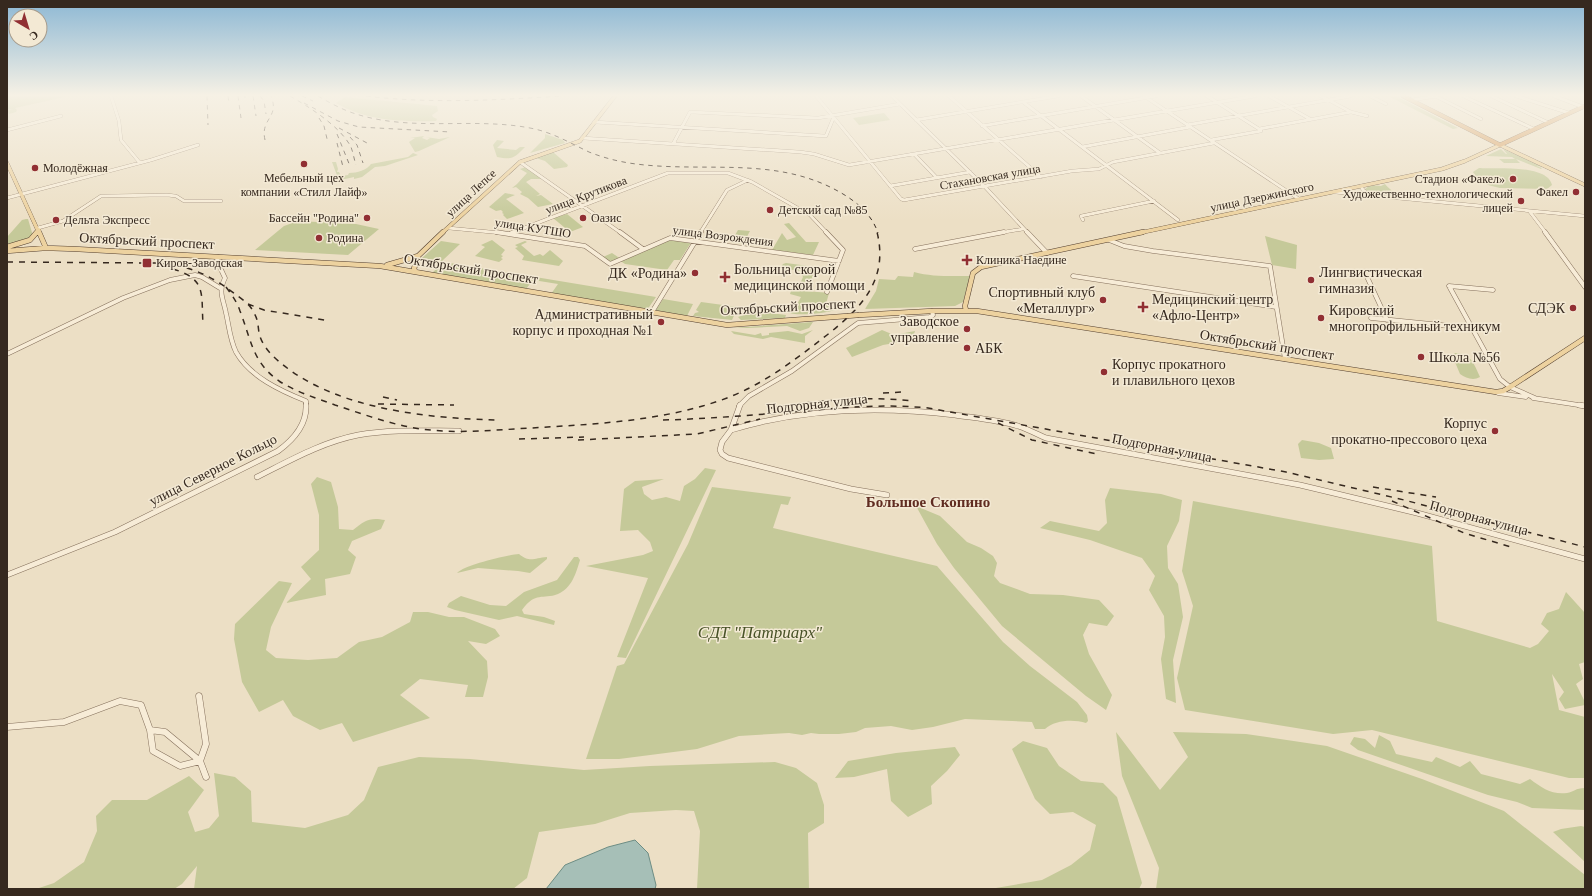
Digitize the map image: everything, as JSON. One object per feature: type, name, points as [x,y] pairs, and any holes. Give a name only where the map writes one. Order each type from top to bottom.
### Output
[{"type":"highway","points":[[1486,138],[1500,145]]},
{"type":"highway","name":"улица Дзержинского","points":[[1500,145],[1515,138]]},
{"type":"main road","name":"улица Лепсе","points":[[380,266],[405,261],[418,256],[520,162],[577,143],[582,138]]},
{"type":"main road","points":[[1500,145],[1585,185]]},
{"type":"main road","name":"улица Дзержинского","points":[[966,310],[965,306],[973,273],[977,269],[1450,167],[1500,145]]},
{"type":"main road","points":[[7,163],[46,248]]},
{"type":"main road","points":[[7,247],[30,240],[38,229]]},
{"type":"main road","name":"Октябрьский проспект","points":[[7,251],[46,248],[380,266],[727,325],[860,315],[966,310],[1496,392],[1503,391],[1510,387],[1585,338]]},
{"type":"main road","points":[[415,271],[414,268],[418,256]]},
{"type":"main road","points":[[405,261],[399,266],[401,269],[412,267],[417,262]]},
{"type":"street","points":[[121,138],[140,163]]},
{"type":"street","points":[[582,138],[808,153],[822,156],[846,165],[1012,138]]},
{"type":"street","points":[[673,144],[676,138]]},
{"type":"street","points":[[851,138],[890,186],[970,172]]},
{"type":"street","points":[[934,138],[985,187],[1000,205],[1047,253]]},
{"type":"street","points":[[996,138],[1041,177]]},
{"type":"street","points":[[1069,138],[1178,220]]},
{"type":"street","points":[[1082,147],[1133,138]]},
{"type":"street","points":[[1138,138],[1160,153]]},
{"type":"street","points":[[1207,138],[1299,199]]},
{"type":"street","points":[[1210,140],[1224,138]]},
{"type":"street","name":"Стахановская улица","points":[[890,186],[900,198],[909,200],[1072,171],[1091,170],[1108,166],[1113,162],[1214,143]]},
{"type":"street","points":[[7,198],[198,146]]},
{"type":"street","points":[[914,154],[937,178]]},
{"type":"street","points":[[520,162],[643,249]]},
{"type":"street","name":"улица Крутикова","points":[[510,234],[668,173],[728,173],[748,180]]},
{"type":"street","points":[[652,312],[727,190],[748,180],[810,215],[843,250],[827,292]]},
{"type":"street","points":[[1361,186],[1363,190],[1371,196]]},
{"type":"street","points":[[1334,192],[1530,212],[1585,216]]},
{"type":"street","points":[[38,229],[63,221],[101,196],[167,195],[176,196],[184,200],[221,202]]},
{"type":"street","points":[[1083,220],[1081,216],[1154,201]]},
{"type":"street","points":[[1530,212],[1585,287]]},
{"type":"street","name":"улица КУТШО","points":[[448,228],[510,234],[585,246],[610,264]]},
{"type":"street","points":[[915,250],[1023,228]]},
{"type":"street","name":"улица Возрождения","points":[[610,264],[670,238],[839,261]]},
{"type":"street","points":[[1109,240],[1124,246],[1153,251],[1270,266],[1285,360]]},
{"type":"street","name":"улица Северное Кольцо","points":[[7,575],[115,532],[278,451],[295,438],[306,410],[306,401],[274,387],[251,369],[234,350],[220,288],[225,278],[217,261],[218,257]]},
{"type":"street","points":[[7,354],[123,298],[170,280],[195,275],[202,277],[220,288]]},
{"type":"street","points":[[1073,276],[1276,306]]},
{"type":"street","points":[[1368,279],[1387,320]]},
{"type":"street","points":[[1493,290],[1449,286],[1500,379],[1510,387],[1535,398]]},
{"type":"street","points":[[887,495],[851,489],[728,458],[722,454],[720,448],[725,436],[731,430],[738,407],[749,396],[792,371],[858,323],[930,317],[932,315],[932,311]]},
{"type":"street","points":[[1371,318],[1471,328]]},
{"type":"street","points":[[1496,392],[1585,406]]},
{"type":"street","name":"Подгорная улица","points":[[731,430],[764,420],[812,413],[857,409],[890,409],[970,417],[1017,426],[1046,438],[1307,487],[1417,513],[1585,559]]},
{"type":"street","points":[[257,477],[309,451],[351,437],[383,432],[459,431]]},
{"type":"street","points":[[200,696],[206,744],[200,761]]},
{"type":"street","points":[[7,727],[64,722],[120,701],[141,704],[150,730],[153,751],[180,766],[200,761]]},
{"type":"street","points":[[150,730],[165,732],[200,761],[206,777]]},
{"type":"green space","points":[[410,138],[422,138],[427,140],[429,138],[448,138],[415,152],[409,142],[415,138]]},
{"type":"green space","points":[[545,138],[556,138],[563,140],[565,143],[530,153]]},
{"type":"green space","points":[[497,140],[504,141],[497,148],[516,150],[520,147],[525,147],[513,157],[497,157],[493,145]]},
{"type":"green space","points":[[1501,149],[1506,154],[1503,149],[1544,167],[1536,166],[1542,168],[1541,169],[1516,159],[1520,163],[1504,163],[1499,159],[1515,159],[1512,157],[1486,156]]},
{"type":"green space","points":[[553,152],[568,165],[567,167],[554,169],[545,161],[536,158]]},
{"type":"green space","points":[[413,153],[418,155],[385,166],[375,167],[362,177],[354,179],[354,177],[345,179],[338,178],[332,162],[336,162],[338,169],[337,172],[339,172],[341,176],[362,171],[371,164],[408,157]]},
{"type":"green space","points":[[526,167],[542,179],[531,179],[526,182],[540,194],[536,196],[541,195],[553,204],[538,207],[528,198],[520,194],[522,192],[516,187],[512,188],[527,173],[520,169]]},
{"type":"green space","name":"Стадион «Факел»","points":[[1479,168],[1508,168],[1531,171],[1548,178],[1552,185],[1547,189],[1500,188],[1488,185],[1476,178],[1473,172]]},
{"type":"green space","points":[[1385,184],[1394,192],[1396,196],[1375,195],[1365,190],[1370,186],[1381,186]]},
{"type":"green space","points":[[505,193],[515,195],[506,199],[524,213],[507,219],[501,210],[496,211],[489,207]]},
{"type":"green space","points":[[567,214],[583,227],[570,232],[553,218]]},
{"type":"green space","points":[[28,219],[33,236],[22,242],[7,244],[7,237],[22,220]]},
{"type":"green space","name":"Родина","points":[[298,221],[356,224],[379,229],[348,255],[255,250],[284,226]]},
{"type":"green space","points":[[789,223],[806,242],[819,242],[813,255],[772,250],[782,233],[787,240],[796,237],[784,224]]},
{"type":"green space","points":[[738,230],[750,231],[743,244],[731,242]]},
{"type":"green space","points":[[1265,236],[1297,245],[1296,269],[1272,265]]},
{"type":"green space","points":[[667,238],[692,241],[680,260],[674,260],[667,270],[625,264],[619,260],[613,263],[603,257],[612,253],[621,259]]},
{"type":"green space","points":[[492,240],[505,250],[501,255],[503,256],[501,258],[503,259],[499,262],[475,256],[485,247],[481,245]]},
{"type":"green space","points":[[441,241],[460,244],[442,261],[422,258]]},
{"type":"green space","points":[[525,241],[527,242],[521,245],[534,256],[540,254],[543,256],[550,250],[563,261],[559,266],[522,260],[524,256],[515,248],[518,247],[515,245]]},
{"type":"green space","points":[[444,262],[656,297],[647,310],[551,294],[558,284],[533,280],[526,289],[432,273]]},
{"type":"green space","points":[[786,263],[816,267],[807,291],[829,293],[826,304],[828,306],[837,307],[835,310],[803,314],[788,312],[795,308],[801,297],[790,294],[791,291],[797,291],[803,277],[800,271],[780,268]]},
{"type":"green space","points":[[914,272],[949,276],[970,276],[963,302],[955,306],[865,309],[876,291],[879,279],[895,280],[898,276],[913,277]]},
{"type":"green space","points":[[663,299],[693,304],[687,316],[656,310]]},
{"type":"green space","points":[[701,302],[738,307],[732,320],[693,316],[695,313],[699,312],[696,310]]},
{"type":"green space","points":[[746,310],[786,315],[785,318],[741,320],[738,317],[744,315]]},
{"type":"green space","points":[[813,322],[809,328],[800,331],[787,326],[733,328]]},
{"type":"green space","points":[[813,330],[805,336],[805,343],[771,337],[763,339],[734,334],[731,331],[755,335],[761,333],[762,336],[769,335],[769,333],[788,331],[802,334]]},
{"type":"green space","points":[[882,330],[894,335],[915,331],[912,340],[883,345],[852,357],[846,348]]},
{"type":"green space","points":[[1455,353],[1460,353],[1468,357],[1474,364],[1480,377],[1475,379],[1465,377],[1460,374],[1452,355]]},
{"type":"green space","points":[[1302,440],[1319,443],[1331,448],[1334,459],[1319,460],[1301,458],[1298,444]]},
{"type":"green space","points":[[705,468],[716,470],[626,658],[617,657],[648,578],[586,566],[643,555],[653,551],[650,542],[638,530],[620,531],[624,489],[635,481],[664,479],[642,487],[644,494],[652,500],[666,497],[680,501],[684,486],[695,479]]},
{"type":"green space","points":[[317,477],[331,482],[338,507],[339,529],[353,530],[371,519],[385,520],[381,529],[352,541],[348,550],[356,557],[350,574],[325,579],[326,595],[286,603],[311,579],[301,567],[319,550],[319,515],[311,484]]},
{"type":"green space","name":"СДТ \"Патриарх\"","points":[[712,487],[791,497],[788,505],[781,504],[773,528],[937,566],[1003,642],[1030,666],[1077,702],[1087,715],[1088,721],[1086,723],[1064,721],[1049,726],[1045,729],[1035,729],[1032,722],[965,719],[933,727],[912,730],[891,726],[865,728],[856,732],[839,734],[811,733],[802,735],[789,733],[739,736],[697,749],[619,759],[586,759],[617,666],[624,664],[688,544]]},
{"type":"green space","points":[[1110,488],[1161,494],[1182,500],[1179,521],[1167,546],[1168,568],[1178,584],[1183,617],[1173,660],[1176,703],[1166,699],[1161,659],[1165,637],[1164,616],[1149,590],[1155,576],[1142,558],[1090,540],[1040,528],[1050,521],[1099,531],[1107,523],[1105,500]]},
{"type":"green space","points":[[1193,501],[1432,546],[1437,621],[1530,648],[1538,644],[1549,631],[1541,624],[1547,613],[1559,609],[1566,592],[1585,613],[1585,662],[1579,664],[1583,679],[1576,684],[1585,705],[1565,709],[1559,699],[1564,692],[1552,674],[1559,710],[1585,717],[1585,778],[1569,778],[1372,730],[1333,734],[1185,710],[1177,678],[1193,606],[1182,571]]},
{"type":"green space","points":[[916,506],[940,516],[967,542],[981,548],[993,556],[997,563],[994,576],[1000,583],[1030,594],[1063,595],[1099,600],[1114,616],[1107,626],[1089,623],[1083,635],[1089,654],[1112,695],[1106,710],[1086,696],[1002,626],[954,568],[937,544]]},
{"type":"green space","points":[[519,554],[529,559],[547,557],[547,559],[530,573],[478,568],[457,573],[468,567],[496,558]]},
{"type":"green space","points":[[574,557],[578,557],[580,560],[573,580],[567,588],[552,596],[535,598],[531,600],[522,610],[524,614],[544,617],[555,621],[554,625],[517,616],[499,620],[447,607],[449,603],[461,596],[490,605],[506,606],[524,592],[557,580]]},
{"type":"green space","points":[[279,581],[292,583],[271,627],[266,650],[276,658],[308,660],[337,658],[359,642],[382,637],[410,622],[413,612],[428,612],[449,617],[464,617],[495,629],[500,636],[486,644],[468,641],[487,661],[488,677],[483,697],[465,697],[468,685],[420,679],[400,695],[430,718],[353,742],[342,723],[320,730],[293,716],[283,700],[259,712],[242,682],[234,639],[235,624]]},
{"type":"green space","points":[[1116,732],[1160,790],[1188,757],[1173,732],[1246,734],[1327,746],[1422,779],[1504,811],[1585,875],[1585,889],[1156,889],[1159,868],[1122,776]]},
{"type":"green space","points":[[1379,735],[1390,741],[1396,754],[1432,762],[1436,757],[1460,767],[1470,761],[1481,774],[1520,784],[1530,779],[1543,788],[1557,793],[1567,793],[1585,788],[1585,810],[1532,808],[1517,802],[1488,795],[1358,750],[1350,744],[1354,737],[1365,739],[1375,748]]},
{"type":"green space","points":[[1023,741],[1047,748],[1059,766],[1081,781],[1103,783],[1117,797],[1142,883],[1139,889],[990,889],[1042,880],[1071,865],[1090,850],[1096,825],[1073,812],[1050,814],[1035,799],[1012,749]]},
{"type":"green space","points":[[955,747],[960,755],[947,771],[931,786],[932,804],[908,817],[891,801],[887,769],[854,777],[835,778],[848,761],[896,753]]},
{"type":"green space","points":[[419,757],[470,759],[584,770],[650,766],[775,762],[796,768],[817,783],[824,805],[824,823],[808,833],[809,889],[697,889],[700,831],[694,811],[676,810],[630,813],[595,824],[539,832],[527,878],[513,889],[194,889],[197,866],[182,884],[174,889],[36,889],[54,883],[84,862],[97,831],[96,816],[112,800],[147,800],[189,776],[204,790],[188,812],[195,832],[209,828],[219,816],[214,773],[235,777],[251,791],[252,822],[305,828],[348,815],[364,800],[378,767]]},
{"type":"green space","points":[[1581,826],[1585,827],[1585,862],[1553,832],[1561,829]]},
{"type":"water","points":[[635,840],[648,853],[656,885],[655,889],[546,889],[565,865],[608,847]]},
{"type":"railway","points":[[327,138],[328,143]]},
{"type":"railway","points":[[339,138],[350,166]]},
{"type":"railway","points":[[345,138],[351,147],[356,165]]},
{"type":"railway","points":[[351,138],[357,145],[363,163]]},
{"type":"railway","points":[[357,138],[367,143]]},
{"type":"railway","points":[[559,138],[589,152],[612,160],[630,163],[663,166],[742,168],[793,174],[818,182],[849,198],[868,215],[878,233]]},
{"type":"railway","points":[[337,143],[343,167]]},
{"type":"railway","points":[[227,288],[237,305],[258,358],[270,374],[292,388],[335,405],[399,425],[435,430],[490,431],[606,423],[655,417],[703,406],[727,398],[754,386],[791,362],[839,325],[861,303],[869,291],[875,279],[879,265],[880,249],[877,232]]},
{"type":"railway","points":[[7,262],[167,264],[188,268],[198,272],[227,288]]},
{"type":"railway","points":[[173,269],[184,273],[197,283],[202,296],[203,324]]},
{"type":"railway","points":[[227,288],[248,304]]},
{"type":"railway","points":[[248,304],[264,310],[330,321]]},
{"type":"railway","points":[[248,304],[257,320],[260,338],[271,354],[282,364],[304,379],[329,391],[355,401],[383,408],[440,417],[495,420]]},
{"type":"railway","points":[[883,393],[903,392]]},
{"type":"railway","points":[[383,397],[397,400]]},
{"type":"railway","points":[[771,408],[806,403],[860,399],[914,401]]},
{"type":"railway","points":[[378,404],[454,405]]},
{"type":"railway","points":[[663,420],[854,407],[891,406],[928,408],[1286,472],[1404,500],[1585,547]]},
{"type":"railway","points":[[578,440],[697,434],[760,419]]},
{"type":"railway","points":[[998,423],[1032,440],[1097,454]]},
{"type":"railway","points":[[519,439],[584,437]]},
{"type":"railway","points":[[1373,487],[1436,497]]},
{"type":"railway","points":[[1392,501],[1464,533],[1511,547]]},
{"type":"place","name":"Мебельный цех компании «Стилл Лайф»","points":[[304,164]]},
{"type":"place","name":"Молодёжная","points":[[35,168]]},
{"type":"place","name":"Стадион «Факел»","points":[[1513,179]]},
{"type":"place","name":"Факел","points":[[1576,192]]},
{"type":"place","name":"Художественно-технологический лицей","points":[[1521,201]]},
{"type":"place","name":"Детский сад №85","points":[[770,210]]},
{"type":"place","name":"Бассейн \"Родина\"","points":[[367,218]]},
{"type":"place","name":"Оазис","points":[[583,218]]},
{"type":"place","name":"Дельта Экспресс","points":[[56,220]]},
{"type":"place","name":"Родина","points":[[319,238]]},
{"type":"place","name":"Клиника Наедине","points":[[967,260]]},
{"type":"place","name":"Киров-Заводская","points":[[147,263]]},
{"type":"place","name":"ДК «Родина»","points":[[695,273]]},
{"type":"place","name":"Больница скорой медицинской помощи","points":[[725,277]]},
{"type":"place","name":"Лингвистическая гимназия","points":[[1311,280]]},
{"type":"place","name":"Спортивный клуб «Металлург»","points":[[1103,300]]},
{"type":"place","name":"Медицинский центр «Афло-Центр»","points":[[1143,307]]},
{"type":"place","name":"СДЭК","points":[[1573,308]]},
{"type":"place","name":"Кировский многопрофильный техникум","points":[[1321,318]]},
{"type":"place","name":"Административный корпус и проходная №1","points":[[661,322]]},
{"type":"place","name":"Заводское управление","points":[[967,329]]},
{"type":"place","name":"АБК","points":[[967,348]]},
{"type":"place","name":"Школа №56","points":[[1421,357]]},
{"type":"place","name":"Корпус прокатного и плавильного цехов","points":[[1104,372]]},
{"type":"place","name":"Корпус прокатно-прессового цеха","points":[[1495,431]]},
{"type":"district","name":"Большое Скопино","points":[[928,502]]}]
